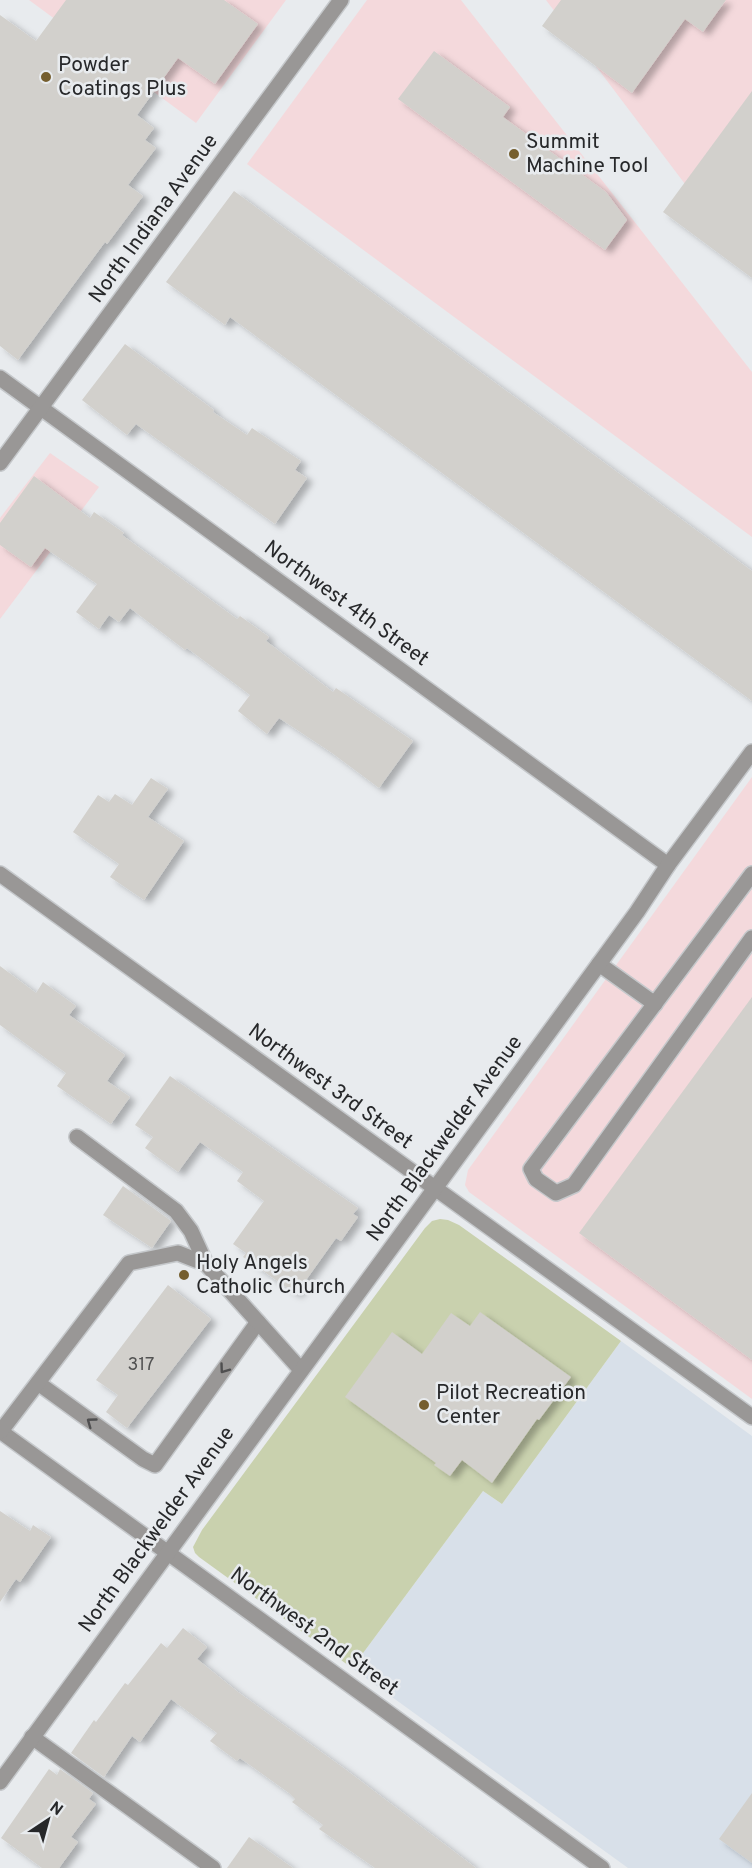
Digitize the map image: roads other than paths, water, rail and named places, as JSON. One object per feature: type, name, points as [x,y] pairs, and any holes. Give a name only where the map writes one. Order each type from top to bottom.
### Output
[{"type":"street","name":"North Indiana Avenue","points":[[0,463],[341,0]]},
{"type":"street","name":"Northwest 4th Street","points":[[0,378],[668,865]]},
{"type":"street","name":"North Blackwelder Avenue","points":[[0,1782],[752,752]]},
{"type":"street","name":"Northwest 3rd Street","points":[[0,874],[752,1418]]},
{"type":"street","points":[[752,874],[531,1169],[536,1179],[556,1193],[574,1185],[752,939]]},
{"type":"street","points":[[599,964],[655,1004]]},
{"type":"street","points":[[77,1137],[176,1211],[191,1231],[206,1264],[301,1370]]},
{"type":"street","points":[[1,1431],[129,1263],[178,1253],[206,1264]]},
{"type":"street","points":[[38,1383],[143,1459],[155,1465],[258,1322]]},
{"type":"street","name":"Northwest 2nd Street","points":[[1,1431],[602,1868]]},
{"type":"street","points":[[32,1737],[213,1868]]},
{"type":"place","name":"Powder Coatings Plus","points":[[46,77]]},
{"type":"place","name":"Summit Machine Tool","points":[[514,154]]},
{"type":"place","name":"Holy Angels Catholic Church","points":[[184,1275]]},
{"type":"place","name":"Pilot Recreation Center","points":[[424,1405]]}]
